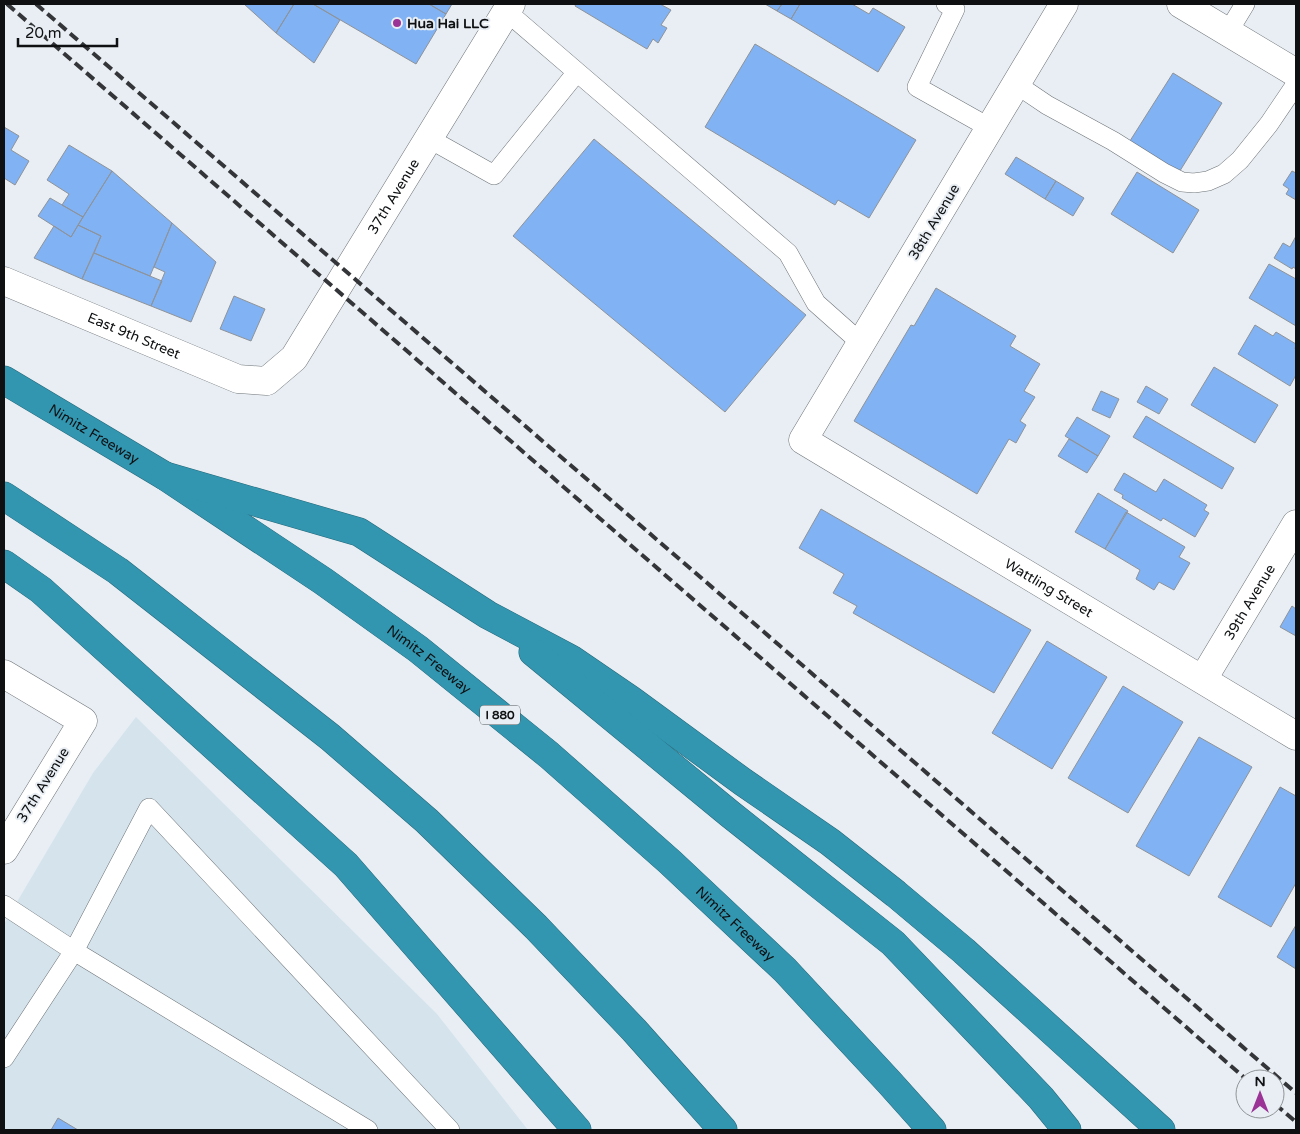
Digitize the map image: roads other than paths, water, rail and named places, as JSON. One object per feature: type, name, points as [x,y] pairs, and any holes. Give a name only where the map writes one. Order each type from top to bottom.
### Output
[{"type":"highway","name":"Nimitz Freeway","points":[[4,380],[165,476],[323,581],[418,649],[549,755],[670,862],[785,970],[932,1130]]},
{"type":"highway","points":[[165,476],[358,532],[488,616],[571,659],[830,842],[896,894],[964,951],[1162,1130]]},
{"type":"highway","points":[[4,496],[118,571],[330,737],[427,821],[543,934],[634,1030],[723,1130]]},
{"type":"highway","points":[[4,564],[41,590],[346,865],[578,1130]]},
{"type":"highway","points":[[488,616],[737,819],[893,943],[1041,1098],[1067,1130]]},
{"type":"street","name":"38th Avenue","points":[[803,440],[1064,4]]},
{"type":"street","points":[[1181,4],[1296,73]]},
{"type":"street","name":"37th Avenue","points":[[267,381],[294,358],[508,8]]},
{"type":"street","name":"East 9th Street","points":[[4,281],[238,379],[267,381]]},
{"type":"street","name":"Wattling Street","points":[[803,440],[1296,736]]},
{"type":"street","name":"39th Avenue","points":[[1202,679],[1296,524]]},
{"type":"street","name":"37th Avenue","points":[[4,674],[83,721],[4,850]]},
{"type":"lane","points":[[946,4],[955,9],[917,87],[990,128]]},
{"type":"lane","points":[[1228,32],[1245,4]]},
{"type":"lane","points":[[508,8],[577,72],[788,253],[816,303],[861,343]]},
{"type":"lane","points":[[428,138],[494,175],[577,72]]},
{"type":"lane","points":[[1016,84],[1047,105],[1113,141],[1164,173],[1182,182],[1194,183],[1208,181],[1224,174],[1240,160],[1269,124],[1296,84]]},
{"type":"lane","points":[[4,1058],[74,951],[149,808],[450,1130]]},
{"type":"lane","points":[[4,905],[74,951],[368,1130]]},
{"type":"railway","points":[[7,4],[1235,1069]]},
{"type":"railway","points":[[36,4],[1296,1093]]},
{"type":"railway","points":[[1285,1113],[1296,1122]]},
{"type":"place","name":"Hua Hai LLC","points":[[397,23]]}]
